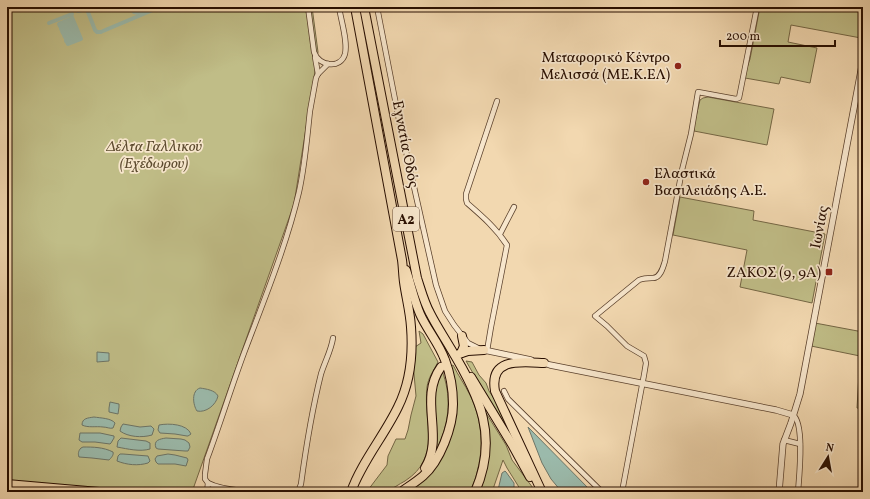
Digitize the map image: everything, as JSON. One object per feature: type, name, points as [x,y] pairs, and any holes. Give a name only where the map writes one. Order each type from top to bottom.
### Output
[{"type":"highway","name":"Εγνατία Οδός","points":[[355,7],[402,260]]},
{"type":"highway","name":"Εγνατία Οδός","points":[[364,7],[419,284],[429,312],[457,352]]},
{"type":"highway","name":"Α2","points":[[401,492],[424,476],[432,467],[444,444],[453,411],[453,394],[444,358],[420,315],[402,260]]},
{"type":"highway","points":[[352,488],[359,473],[396,412],[403,396],[407,380],[412,352],[412,338],[402,260]]},
{"type":"highway","points":[[457,352],[464,346],[462,336]]},
{"type":"highway","points":[[457,352],[486,351]]},
{"type":"highway","name":"Α2","points":[[457,352],[468,381],[480,405],[486,432],[486,452],[479,483],[475,492]]},
{"type":"highway","points":[[457,352],[462,363],[513,446],[526,472],[542,491]]},
{"type":"highway","points":[[542,491],[495,391],[494,382],[499,369],[506,365],[517,362],[544,363]]},
{"type":"highway","points":[[416,481],[430,460],[432,453],[431,394],[434,379],[441,367]]},
{"type":"highway","points":[[7,484],[99,492]]},
{"type":"street","points":[[308,7],[318,74]]},
{"type":"street","points":[[315,57],[328,64],[337,63],[345,55],[346,42],[339,7]]},
{"type":"street","points":[[377,7],[399,120],[436,285],[445,311],[462,336],[472,345],[486,351],[642,384],[776,410],[793,415],[796,417],[798,422],[800,444],[798,492]]},
{"type":"street","points":[[622,492],[646,363],[644,356],[627,346],[595,316],[638,280],[654,278],[659,275],[662,270],[682,170],[691,134],[698,92],[736,99],[739,98],[757,7]]},
{"type":"street","name":"Ιωνίας","points":[[779,492],[784,440],[800,394],[863,60]]},
{"type":"street","points":[[251,492],[212,486],[208,483],[205,479],[207,459],[286,239],[299,192],[316,78],[328,64]]},
{"type":"street","points":[[486,351],[507,245],[500,234],[468,203],[466,196],[468,185],[497,101]]},
{"type":"street","points":[[500,234],[514,207]]},
{"type":"street","points":[[298,492],[301,484],[310,423],[322,372],[333,338]]},
{"type":"street","points":[[504,391],[508,399],[602,492]]},
{"type":"street","points":[[784,440],[800,444]]},
{"type":"street","points":[[207,492],[208,483]]},
{"type":"green space","name":"Δέλτα Γαλλικού (Εχέδωρου)","points":[[7,7],[312,7],[318,52],[294,204],[192,492],[7,492]]},
{"type":"green space","points":[[760,7],[863,8],[863,29],[861,38],[791,25],[788,42],[817,48],[810,83],[781,77],[779,84],[745,78]]},
{"type":"green space","points":[[708,97],[774,109],[767,145],[694,131],[700,100]]},
{"type":"green space","points":[[680,197],[754,211],[753,220],[825,234],[812,303],[740,287],[747,250],[673,235]]},
{"type":"green space","points":[[815,323],[863,332],[863,409],[857,408],[860,356],[811,346]]},
{"type":"green space","points":[[419,331],[423,334],[438,362],[430,377],[427,387],[427,450],[423,461],[416,472],[405,481],[389,490],[376,493],[365,492],[387,465],[388,456],[396,439],[405,439],[416,396],[413,363],[415,347],[421,343]]},
{"type":"green space","points":[[466,361],[472,362],[479,375],[486,383],[489,391],[497,403],[513,443]]},
{"type":"green space","points":[[453,365],[474,403],[479,421],[481,450],[476,477],[470,492],[410,492],[432,471],[448,442],[451,366]]},
{"type":"green space","points":[[442,370],[448,398],[446,425],[432,459],[432,395]]},
{"type":"green space","points":[[484,413],[486,413],[506,445],[512,460],[536,492],[522,492],[503,460],[492,492],[479,492]]},
{"type":"shaded area","points":[[97,352],[109,353],[109,361],[97,362]]},
{"type":"shaded area","points":[[200,388],[213,391],[218,396],[210,408],[204,411],[197,411],[194,402],[195,392]]},
{"type":"shaded area","points":[[110,402],[119,404],[118,414],[109,412]]},
{"type":"shaded area","points":[[94,417],[105,418],[113,421],[115,423],[113,428],[82,425],[84,420]]},
{"type":"shaded area","points":[[123,424],[140,427],[151,426],[154,429],[152,435],[140,437],[131,436],[120,431]]},
{"type":"shaded area","points":[[172,424],[182,426],[191,434],[187,436],[160,433],[158,430],[159,425]]},
{"type":"shaded area","points":[[528,427],[592,492],[561,491],[551,479],[542,463]]},
{"type":"shaded area","points":[[80,433],[100,433],[114,436],[114,438],[110,444],[82,442],[79,440]]},
{"type":"shaded area","points":[[121,438],[146,441],[150,443],[150,449],[138,450],[117,447],[118,441]]},
{"type":"shaded area","points":[[166,438],[185,440],[189,443],[190,447],[188,451],[156,448],[155,443],[159,439]]},
{"type":"shaded area","points":[[83,447],[106,449],[113,452],[113,454],[109,460],[79,457],[79,451]]},
{"type":"shaded area","points":[[120,454],[148,456],[150,461],[140,465],[132,465],[117,461]]},
{"type":"shaded area","points":[[168,454],[187,458],[188,460],[186,466],[175,464],[158,464],[156,462],[155,459],[157,456]]},
{"type":"shaded area","points":[[505,471],[514,483],[514,490],[516,492],[495,492],[498,490],[502,473]]},
{"type":"waterway","points":[[78,11],[82,10],[81,7]]},
{"type":"waterway","points":[[86,7],[95,30],[97,32],[101,32]]},
{"type":"waterway","points":[[132,7],[134,12],[138,13],[153,7]]},
{"type":"waterway","points":[[103,31],[160,7]]},
{"type":"waterway","points":[[49,23],[72,14]]},
{"type":"waterway","points":[[70,19],[59,24],[60,26],[72,21],[72,23],[61,27],[61,29],[72,25],[73,27],[62,31],[63,33],[74,28],[75,30],[64,35],[65,37],[76,32],[77,34],[66,39],[66,41],[78,36],[78,38],[67,42],[68,44],[81,39],[71,15]]},
{"type":"place","name":"Μεταφορικό Κέντρο Μελισσά (ΜΕ.Κ.ΕΛ)","points":[[678,66]]},
{"type":"place","name":"Ελαστικά Βασιλειάδης Α.Ε.","points":[[646,182]]},
{"type":"place","name":"ΖΑΚΟΣ (9, 9Α)","points":[[829,272]]}]
